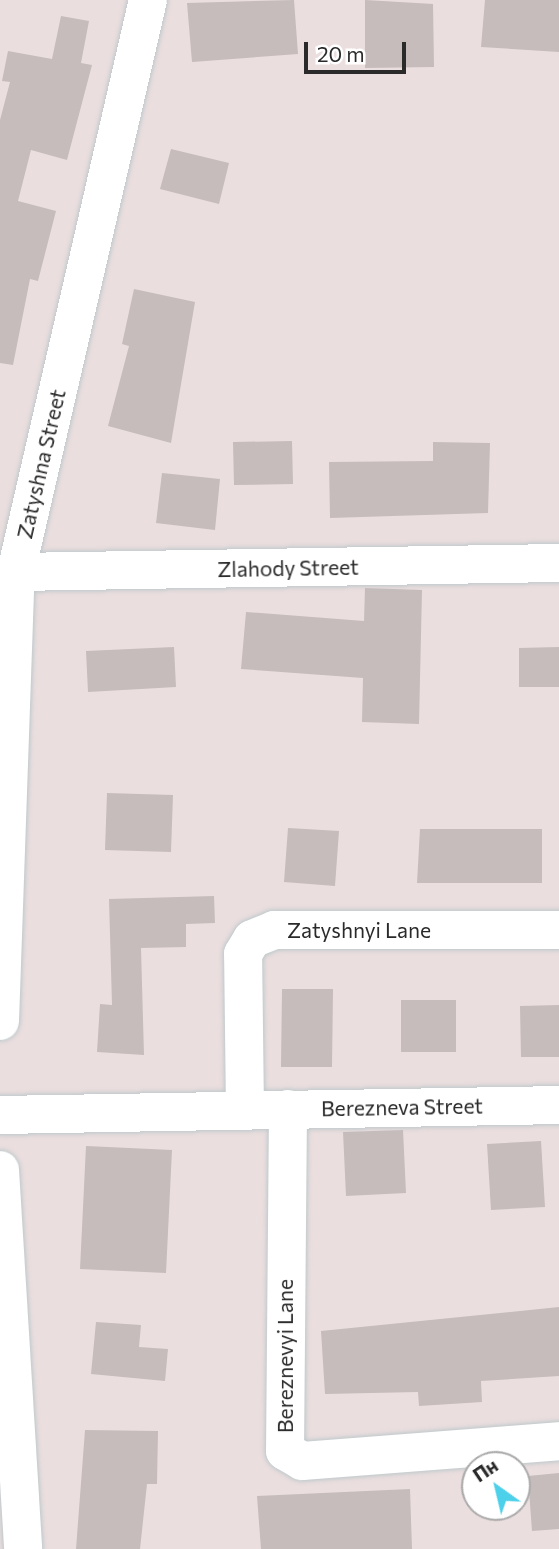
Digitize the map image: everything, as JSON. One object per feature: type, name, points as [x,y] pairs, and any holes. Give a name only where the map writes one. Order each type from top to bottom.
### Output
[{"type":"street","name":"Zatyshna Street","points":[[0,1021],[16,572],[148,0]]},
{"type":"street","name":"Zlahody Street","points":[[16,572],[559,564]]},
{"type":"street","name":"Zatyshnyi Lane","points":[[244,1111],[243,954],[252,939],[274,930],[559,930]]},
{"type":"street","name":"Berezneva Street","points":[[0,1115],[559,1105]]},
{"type":"street","name":"Bereznevyi Lane","points":[[288,1109],[285,1451],[302,1461],[559,1441]]},
{"type":"street","points":[[0,1170],[23,1549]]},
{"type":"building","points":[[294,0],[298,54],[192,62],[187,3]]},
{"type":"building","points":[[365,0],[433,4],[434,67],[365,68]]},
{"type":"building","points":[[485,0],[559,0],[559,52],[481,47]]},
{"type":"building","points":[[61,16],[89,21],[81,63],[92,65],[67,160],[31,150],[18,201],[56,211],[38,281],[30,279],[13,365],[0,363],[0,120],[10,82],[2,81],[8,51],[52,59]]},
{"type":"building","points":[[171,149],[229,163],[219,204],[160,189]]},
{"type":"building","points":[[134,289],[195,302],[171,443],[108,426],[129,346],[122,344]]},
{"type":"building","points":[[292,441],[293,484],[234,485],[233,442]]},
{"type":"building","points":[[433,442],[490,443],[488,513],[330,518],[329,462],[433,461]]},
{"type":"building","points":[[162,473],[220,479],[215,530],[156,523]]},
{"type":"building","points":[[365,588],[422,590],[419,724],[362,722],[363,678],[241,669],[246,612],[364,621]]},
{"type":"building","points":[[174,647],[176,687],[88,692],[86,651]]},
{"type":"building","points":[[559,647],[559,687],[519,687],[519,648]]},
{"type":"building","points":[[107,793],[173,795],[171,852],[105,850]]},
{"type":"building","points":[[288,828],[339,831],[335,886],[284,882]]},
{"type":"building","points":[[420,829],[542,829],[542,883],[417,883]]},
{"type":"building","points":[[214,896],[215,923],[186,924],[186,947],[141,948],[144,1055],[97,1052],[100,1004],[112,1005],[109,899]]},
{"type":"building","points":[[282,989],[333,989],[332,1067],[281,1067]]},
{"type":"building","points":[[401,1000],[456,1000],[456,1052],[401,1052]]},
{"type":"building","points":[[559,1005],[559,1057],[521,1057],[520,1006]]},
{"type":"building","points":[[403,1130],[406,1193],[346,1196],[343,1132]]},
{"type":"building","points":[[541,1141],[545,1207],[491,1210],[487,1144]]},
{"type":"building","points":[[86,1146],[172,1150],[166,1273],[80,1269]]},
{"type":"building","points":[[559,1307],[559,1376],[481,1381],[482,1402],[419,1406],[418,1392],[325,1394],[321,1331]]},
{"type":"building","points":[[96,1322],[141,1325],[139,1347],[168,1349],[165,1381],[91,1374]]},
{"type":"building","points":[[85,1430],[158,1431],[157,1484],[147,1484],[140,1549],[76,1549]]},
{"type":"building","points":[[559,1473],[559,1529],[532,1531],[531,1476]]},
{"type":"building","points":[[410,1489],[412,1549],[261,1549],[257,1496]]}]
